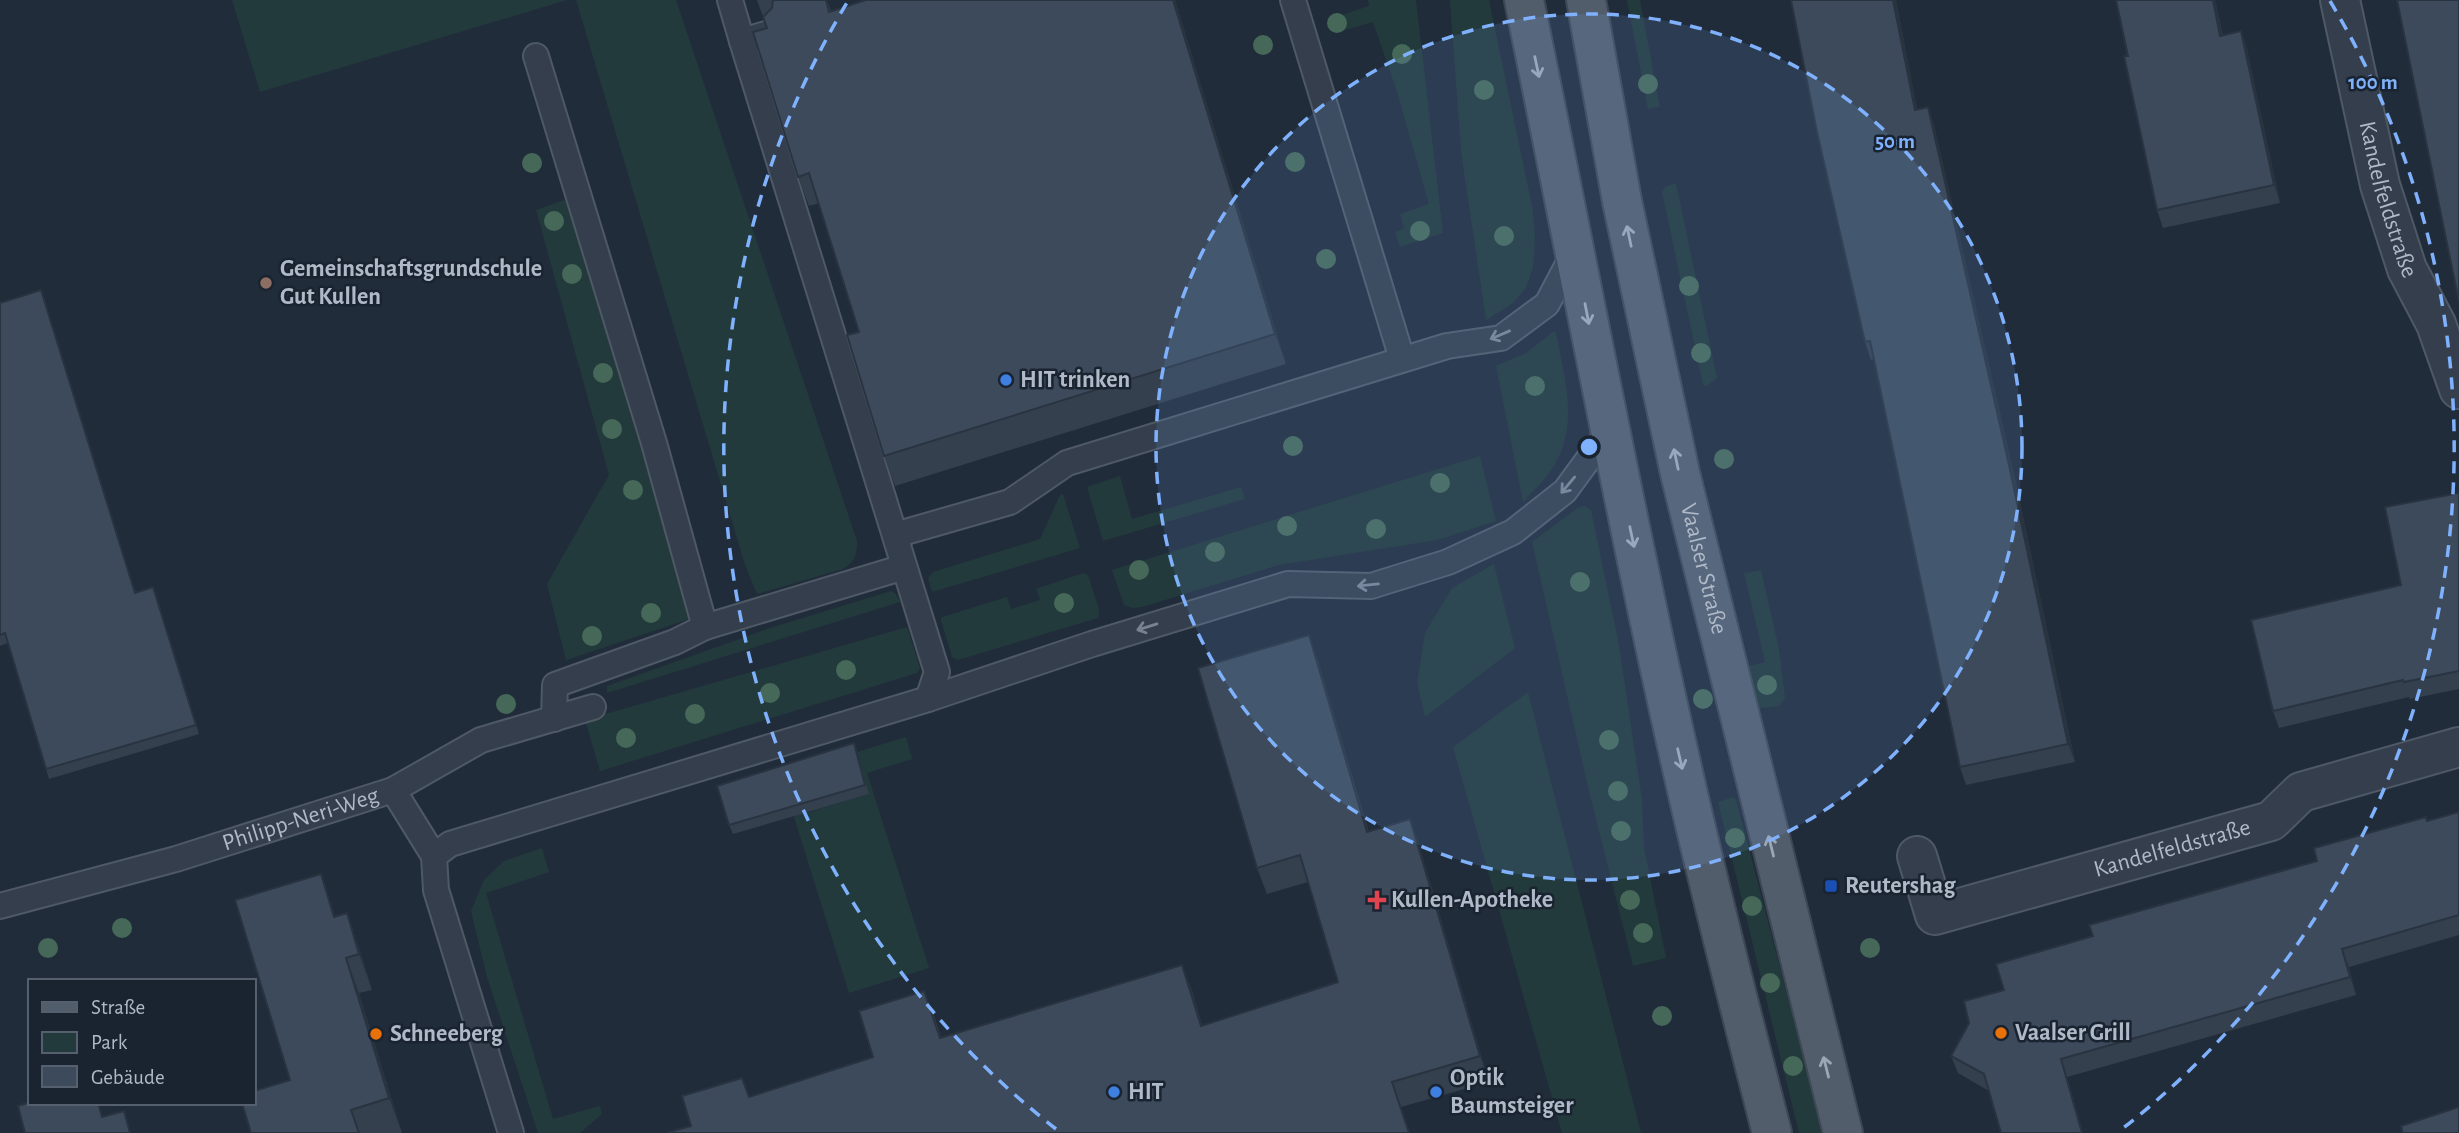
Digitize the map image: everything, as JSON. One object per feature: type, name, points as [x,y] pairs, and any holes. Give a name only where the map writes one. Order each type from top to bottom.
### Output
[{"type":"main road","points":[[1524,0],[1609,431],[1680,761],[1772,1133]]},
{"type":"main road","name":"Vaalser Straße","points":[[1586,0],[1622,201],[1679,473],[1843,1133]]},
{"type":"street","name":"Kandelfeldstraße","points":[[2340,0],[2380,185],[2407,269],[2436,324],[2459,389]]},
{"type":"street","name":"Kandelfeldstraße","points":[[1917,856],[1935,915],[2271,821],[2301,792],[2459,747]]},
{"type":"lane","points":[[730,0],[937,672],[928,699]]},
{"type":"lane","points":[[1293,0],[1402,359]]},
{"type":"lane","points":[[742,41],[769,33]]},
{"type":"lane","points":[[536,56],[654,443],[705,627]]},
{"type":"lane","points":[[895,535],[1010,502],[1067,463],[1447,345],[1501,338],[1547,304],[1575,251]]},
{"type":"lane","points":[[434,856],[450,844],[928,699],[1092,644],[1288,584],[1371,586],[1448,562],[1513,531],[1565,491],[1609,431]]},
{"type":"lane","points":[[554,719],[555,685],[675,642],[705,627],[904,566]]},
{"type":"lane","name":"Philipp-Neri-Weg","points":[[0,906],[176,859],[393,790],[481,740],[593,707]]},
{"type":"lane","points":[[393,790],[434,856],[436,890],[511,1133]]},
{"type":"green space","points":[[232,0],[567,0],[260,92]]},
{"type":"green space","points":[[576,0],[676,0],[857,541],[854,557],[843,569],[757,594],[745,565]]},
{"type":"green space","points":[[1368,0],[1416,0],[1443,233],[1400,247],[1395,232],[1404,228],[1400,214],[1429,204],[1397,92],[1373,22],[1335,33],[1330,19],[1369,6]]},
{"type":"green space","points":[[1450,0],[1489,0],[1533,211],[1533,268],[1526,288],[1512,304],[1486,320],[1461,152]]},
{"type":"green space","points":[[1627,0],[1640,0],[1660,107],[1648,109]]},
{"type":"green space","points":[[1676,183],[1717,378],[1707,386],[1703,385],[1662,192],[1665,187]]},
{"type":"green space","points":[[570,198],[692,618],[566,660],[547,584],[609,475],[536,210]]},
{"type":"green space","points":[[1554,331],[1566,382],[1566,432],[1555,464],[1523,502],[1496,366],[1526,353]]},
{"type":"green space","points":[[1480,456],[1496,521],[1437,540],[1279,565],[1142,607],[1124,605],[1112,570]]},
{"type":"green space","points":[[1120,476],[1132,519],[1241,487],[1245,499],[1103,541],[1087,487]]},
{"type":"green space","points":[[1063,494],[1080,548],[932,592],[928,578],[933,572],[1040,539],[1060,495]]},
{"type":"green space","points":[[1585,506],[1591,510],[1619,645],[1642,800],[1644,847],[1666,958],[1633,966],[1588,787],[1532,542],[1579,507]]},
{"type":"green space","points":[[1494,564],[1515,648],[1425,717],[1417,683],[1425,633],[1452,588]]},
{"type":"green space","points":[[1761,570],[1779,649],[1785,698],[1779,706],[1756,709],[1745,667],[1765,662],[1744,573]]},
{"type":"green space","points":[[1083,573],[1088,575],[1099,609],[1098,618],[958,660],[952,657],[942,617],[1007,597],[1011,609],[1040,600],[1036,589]]},
{"type":"green space","points":[[891,591],[900,602],[607,693],[607,686],[770,628]]},
{"type":"green space","points":[[907,627],[920,668],[917,673],[600,771],[585,720]]},
{"type":"green space","points":[[1528,692],[1641,1133],[1562,1133],[1453,747]]},
{"type":"green space","points":[[906,737],[912,759],[867,773],[929,968],[849,993],[789,801],[810,812],[868,794],[857,752]]},
{"type":"green space","points":[[1733,797],[1736,799],[1823,1133],[1799,1133],[1718,802]]},
{"type":"green space","points":[[542,848],[549,872],[486,893],[553,1119],[600,1106],[602,1114],[580,1133],[538,1133],[487,977],[471,911],[484,880],[504,861]]},
{"type":"building","points":[[773,0],[826,0],[829,12],[866,0],[1173,0],[1275,334],[884,456],[847,335],[859,332],[809,173],[798,177],[753,32],[767,28],[763,17],[772,8]]},
{"type":"building","points":[[1791,0],[1893,0],[1915,110],[1928,107],[2009,465],[2068,744],[1960,767],[1870,341],[1865,342],[1817,132]]},
{"type":"building","points":[[2116,0],[2213,0],[2220,36],[2241,31],[2274,185],[2157,210],[2124,56],[2128,56]]},
{"type":"building","points":[[2397,0],[2459,0],[2459,302]]},
{"type":"building","points":[[41,290],[135,593],[153,587],[196,725],[46,769],[5,633],[0,635],[0,303]]},
{"type":"building","points":[[2459,493],[2459,671],[2404,682],[2403,680],[2273,711],[2251,620],[2401,585],[2385,507]]},
{"type":"building","points":[[1309,635],[1367,832],[1410,819],[1480,1056],[1392,1082],[1409,1133],[666,1133],[691,1126],[682,1096],[742,1078],[749,1097],[873,1057],[859,1011],[924,991],[940,1038],[1182,965],[1201,1026],[1338,982],[1300,855],[1257,868],[1198,668]]},
{"type":"building","points":[[854,743],[865,785],[729,825],[717,786]]},
{"type":"building","points":[[2459,812],[2459,915],[2342,949],[2350,977],[2061,1059],[2082,1133],[2001,1133],[1984,1074],[1951,1056],[1969,1023],[1964,1001],[2004,990],[1996,964],[2093,936],[2089,925],[2317,861],[2314,848],[2426,817],[2427,821]]},
{"type":"building","points":[[321,874],[334,917],[347,913],[359,954],[346,958],[389,1098],[351,1110],[359,1133],[251,1133],[243,1105],[256,1105],[256,1090],[290,1080],[235,900]]},
{"type":"building","points":[[28,1103],[28,1105],[99,1105],[102,1117],[124,1111],[130,1133],[25,1133],[18,1106]]},
{"type":"building","points":[[2459,1107],[2459,1133],[2403,1133],[2401,1126]]},
{"type":"place","name":"Gemeinschaftsgrundschule Gut Kullen","points":[[266,283]]},
{"type":"place","name":"HIT trinken","points":[[1006,380]]},
{"type":"place","name":"Reutershag","points":[[1831,886]]},
{"type":"place","name":"Kullen-Apotheke","points":[[1377,900]]},
{"type":"place","name":"Vaalser Grill","points":[[2001,1033]]},
{"type":"place","name":"Schneeberg","points":[[376,1034]]},
{"type":"place","name":"HIT","points":[[1114,1092]]},
{"type":"place","name":"Optik Baumsteiger","points":[[1436,1092]]}]
